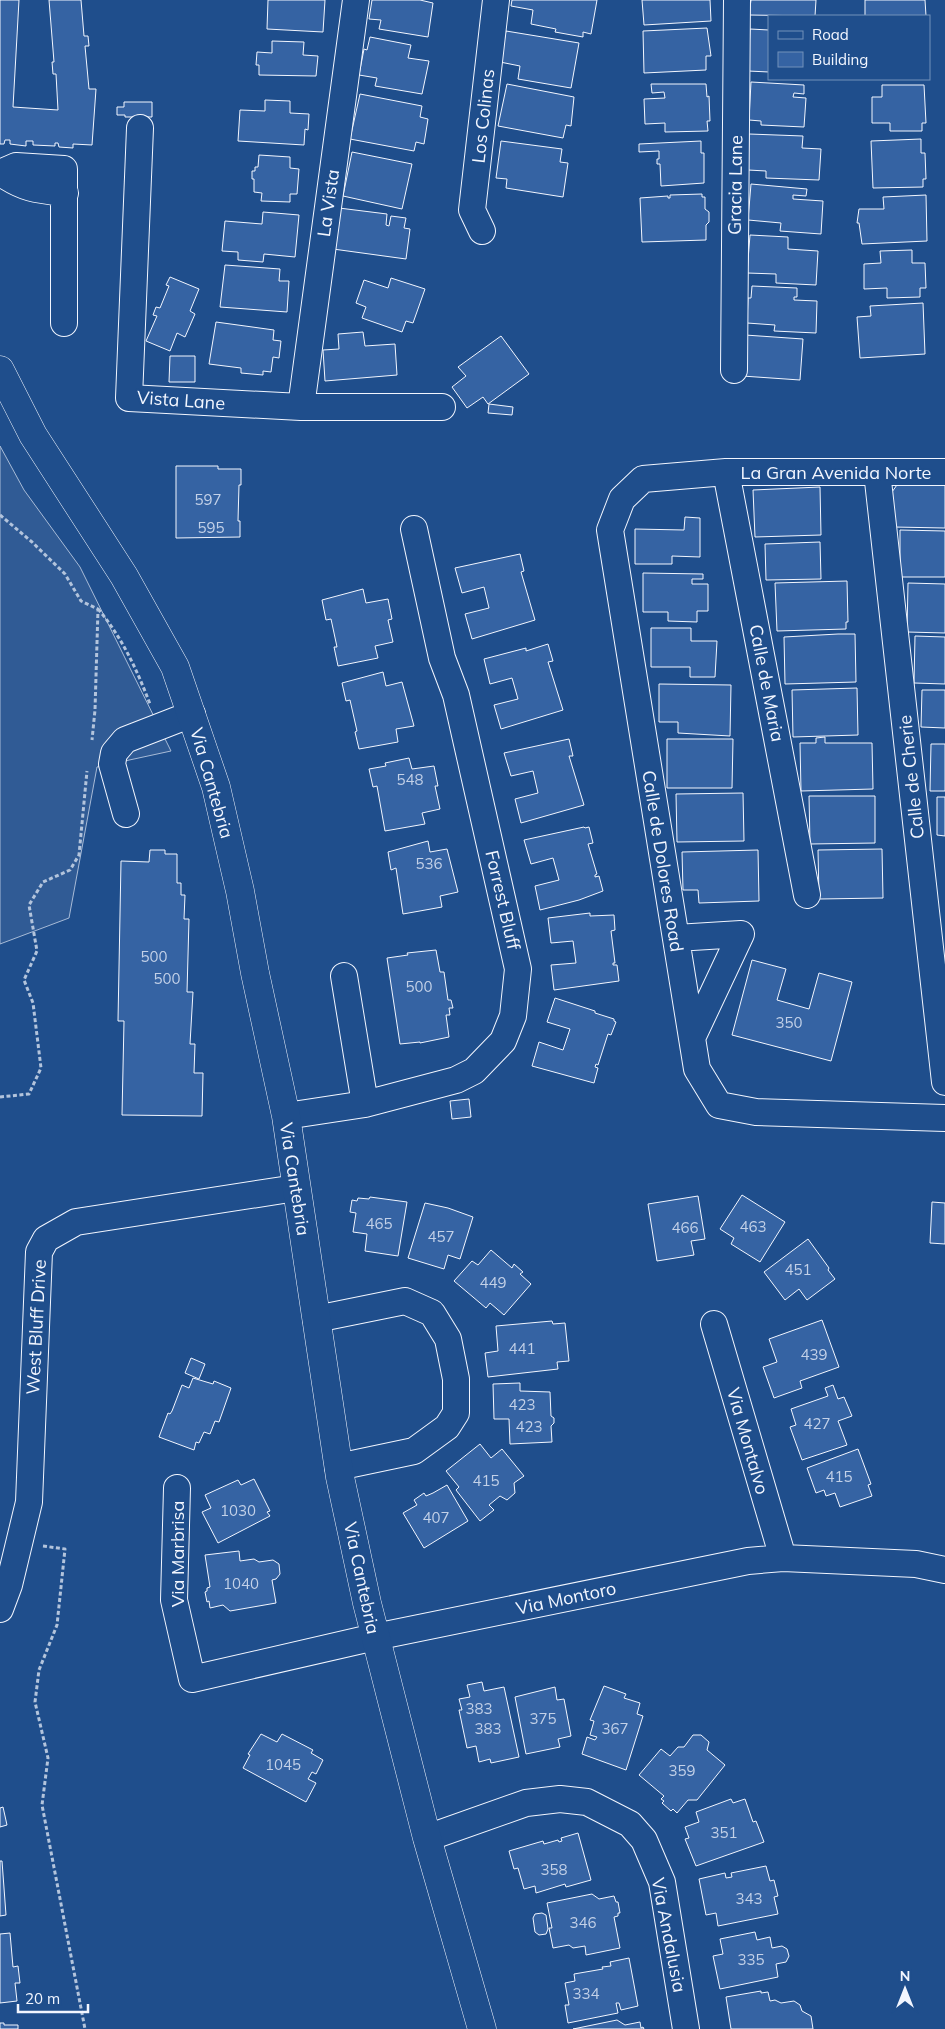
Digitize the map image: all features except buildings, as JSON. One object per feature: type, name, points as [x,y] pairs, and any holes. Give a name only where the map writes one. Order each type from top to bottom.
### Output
[{"type":"main road","name":"Via Cantebria","points":[[0,370],[34,435],[124,576],[175,667],[218,797],[240,891],[255,973],[286,1116],[338,1467],[375,1637],[427,1838],[482,2029]]},
{"type":"street","name":"La Vista","points":[[300,407],[356,0]]},
{"type":"street","name":"Los Colinas","points":[[482,231],[472,210],[496,0]]},
{"type":"street","name":"Gracia Lane","points":[[734,370],[737,0]]},
{"type":"street","name":"Vista Lane","points":[[140,128],[129,398],[300,407],[442,407]]},
{"type":"street","points":[[0,173],[17,184],[39,191],[65,192],[64,323]]},
{"type":"street","name":"La Gran Avenida Norte","points":[[726,472],[945,472]]},
{"type":"street","name":"Calle de Maria","points":[[726,472],[808,894]]},
{"type":"street","name":"Calle de Dolores Road","points":[[726,472],[644,479],[622,499],[610,530],[697,1069],[719,1106],[756,1112],[945,1118]]},
{"type":"street","name":"Calle de Cherie","points":[[877,472],[945,1082]]},
{"type":"street","name":"Forrest Bluff","points":[[286,1116],[365,1104],[456,1080],[474,1071],[503,1041],[514,1016],[518,969],[456,695],[442,658],[414,529]]},
{"type":"street","points":[[126,814],[112,764],[114,752],[125,740],[192,714]]},
{"type":"street","points":[[676,938],[741,934],[692,1038]]},
{"type":"street","points":[[344,976],[365,1104]]},
{"type":"street","name":"West Bluff Drive","points":[[0,1609],[9,1585],[29,1502],[39,1252],[46,1239],[76,1222],[296,1188]]},
{"type":"street","points":[[316,1319],[405,1301],[432,1313],[448,1339],[456,1379],[456,1413],[447,1427],[414,1451],[338,1467]]},
{"type":"street","name":"Via Montalvo","points":[[714,1324],[783,1558]]},
{"type":"street","name":"Via Marbrisa","points":[[177,1488],[174,1600],[192,1678]]},
{"type":"street","name":"Via Montoro","points":[[192,1678],[375,1637],[748,1561],[783,1558],[916,1564],[945,1570]]},
{"type":"street","name":"Via Andalusia","points":[[427,1838],[526,1803],[560,1799],[587,1802],[630,1824],[644,1840],[662,1882],[686,2029]]},
{"type":"path","points":[[0,515],[32,542],[65,574],[81,601],[98,609],[113,627],[139,675],[159,727]]},
{"type":"path","points":[[90,746],[95,710],[98,609]]},
{"type":"path","points":[[0,1097],[29,1094],[41,1068],[34,1003],[24,980],[37,952],[29,905],[43,882],[70,870],[78,854],[87,769]]},
{"type":"path","points":[[19,1542],[65,1549],[57,1625],[39,1670],[35,1702],[48,1758],[42,1805],[85,2029]]},
{"type":"shaded area","points":[[0,446],[24,490],[80,567],[171,751],[97,767],[69,918],[0,944]]}]
